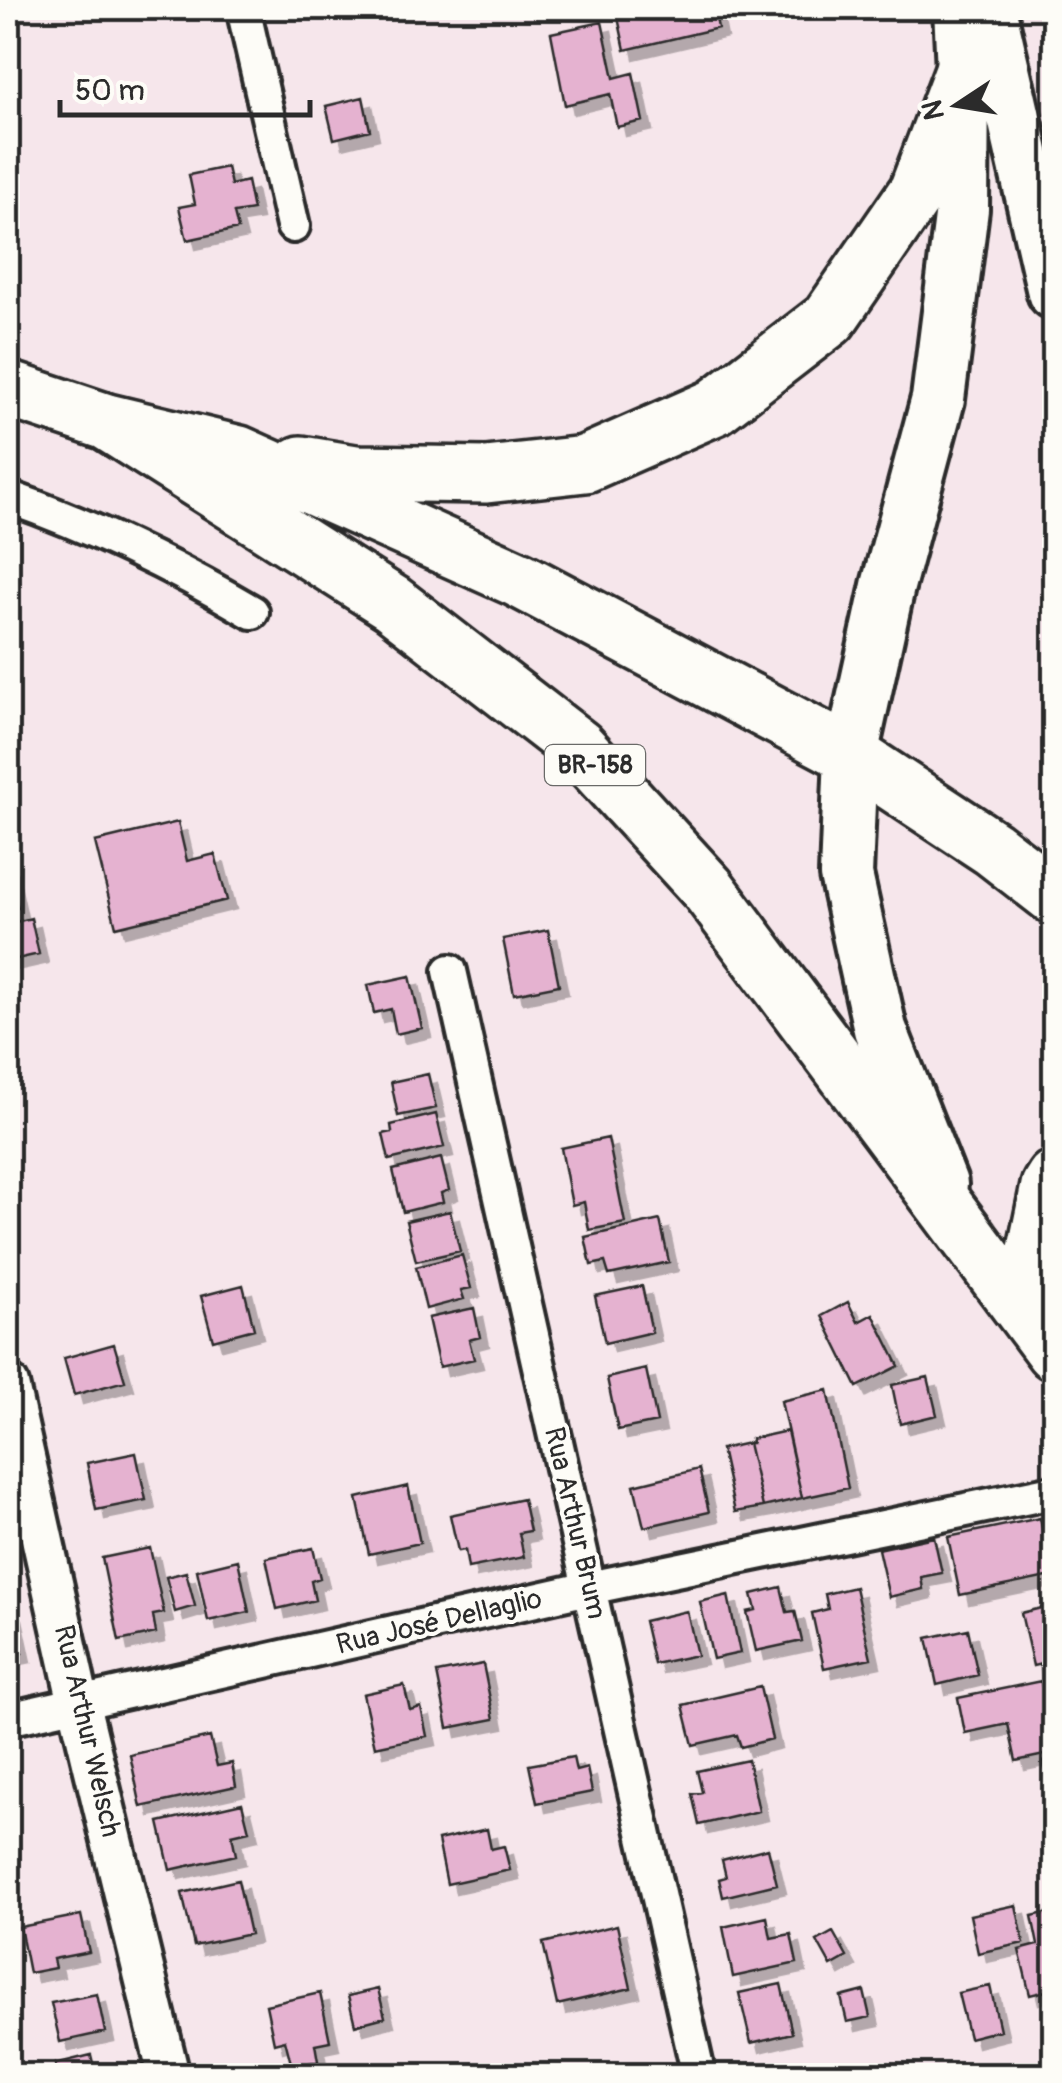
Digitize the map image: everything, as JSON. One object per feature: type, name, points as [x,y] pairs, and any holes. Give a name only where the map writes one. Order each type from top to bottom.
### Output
[{"type":"highway","points":[[239,454],[355,473],[486,475],[585,464],[716,407],[828,319],[917,191],[963,70]]},
{"type":"highway","name":"BR-158","points":[[8,389],[107,422],[239,454],[518,579],[851,754],[992,848],[1054,896]]},
{"type":"highway","name":"BR-158","points":[[107,422],[392,603],[578,747],[708,889],[1054,1352]]},
{"type":"highway","points":[[1054,1178],[1033,1264],[1054,1333]]},
{"type":"main road","points":[[960,8],[962,209],[938,399],[888,586],[851,754],[846,875],[880,1029],[930,1163],[965,1233]]},
{"type":"main road","points":[[989,8],[1054,292]]},
{"type":"street","points":[[244,8],[293,226]]},
{"type":"street","points":[[8,498],[151,556],[252,612]]},
{"type":"street","name":"Rua Arthur Brum","points":[[450,970],[699,2076]]},
{"type":"street","name":"Rua Arthur Welsch","points":[[8,1385],[169,2076]]},
{"type":"street","name":"Rua José Dellaglio","points":[[8,1719],[589,1588],[1051,1495]]},
{"type":"building","points":[[616,8],[714,8],[718,28],[625,50]]},
{"type":"building","points":[[602,22],[614,78],[633,73],[643,121],[617,127],[610,94],[565,105],[551,33]]},
{"type":"building","points":[[363,97],[370,130],[334,139],[326,106]]},
{"type":"building","points":[[227,167],[231,185],[247,181],[253,210],[234,213],[238,229],[187,240],[179,207],[195,204],[189,175]]},
{"type":"building","points":[[178,822],[187,861],[215,854],[227,900],[116,927],[95,842]]},
{"type":"building","points":[[8,863],[18,908],[8,910]]},
{"type":"building","points":[[31,918],[39,954],[8,961],[8,924]]},
{"type":"building","points":[[548,930],[559,985],[514,994],[503,939]]},
{"type":"building","points":[[410,976],[422,1028],[396,1034],[391,1009],[374,1013],[368,985]]},
{"type":"building","points":[[428,1074],[436,1108],[398,1116],[391,1082]]},
{"type":"building","points":[[436,1114],[444,1147],[389,1160],[383,1134],[392,1132],[391,1125]]},
{"type":"building","points":[[608,1138],[625,1223],[589,1230],[584,1202],[572,1205],[561,1148]]},
{"type":"building","points":[[441,1158],[449,1190],[441,1193],[443,1202],[403,1212],[393,1170]]},
{"type":"building","points":[[450,1211],[460,1251],[416,1261],[406,1221]]},
{"type":"building","points":[[660,1220],[669,1262],[609,1275],[605,1262],[591,1265],[585,1237]]},
{"type":"building","points":[[462,1255],[471,1288],[461,1290],[464,1299],[426,1309],[416,1267]]},
{"type":"building","points":[[243,1285],[254,1329],[213,1340],[201,1296]]},
{"type":"building","points":[[642,1286],[652,1332],[605,1343],[595,1296]]},
{"type":"building","points":[[848,1302],[858,1322],[873,1314],[899,1366],[857,1387],[822,1316]]},
{"type":"building","points":[[474,1308],[480,1337],[469,1340],[474,1359],[439,1367],[428,1318]]},
{"type":"building","points":[[114,1344],[125,1381],[74,1395],[64,1358]]},
{"type":"building","points":[[646,1369],[657,1422],[618,1430],[607,1378]]},
{"type":"building","points":[[928,1377],[937,1415],[900,1424],[892,1385]]},
{"type":"building","points":[[828,1390],[848,1488],[802,1498],[781,1401]]},
{"type":"building","points":[[787,1431],[802,1498],[763,1507],[748,1443]]},
{"type":"building","points":[[748,1443],[763,1507],[735,1512],[721,1449]]},
{"type":"building","points":[[136,1453],[146,1500],[96,1510],[87,1463]]},
{"type":"building","points":[[699,1469],[709,1512],[644,1527],[634,1485]]},
{"type":"building","points":[[408,1486],[420,1543],[369,1554],[357,1498]]},
{"type":"building","points":[[523,1499],[530,1531],[519,1533],[524,1557],[468,1568],[465,1550],[458,1551],[450,1515]]},
{"type":"building","points":[[1040,1518],[1052,1576],[960,1595],[948,1537]]},
{"type":"building","points":[[934,1537],[942,1573],[921,1577],[923,1589],[889,1597],[878,1549]]},
{"type":"building","points":[[150,1548],[164,1613],[153,1615],[156,1633],[119,1641],[102,1558]]},
{"type":"building","points":[[313,1548],[320,1578],[311,1581],[315,1600],[277,1609],[266,1558]]},
{"type":"building","points":[[238,1560],[249,1612],[208,1621],[197,1570]]},
{"type":"building","points":[[186,1572],[195,1606],[175,1612],[166,1577]]},
{"type":"building","points":[[781,1587],[787,1612],[795,1611],[802,1641],[756,1651],[747,1612],[756,1610],[752,1594]]},
{"type":"building","points":[[855,1587],[871,1658],[824,1668],[812,1613],[828,1609],[825,1594]]},
{"type":"building","points":[[728,1595],[740,1653],[713,1659],[700,1602]]},
{"type":"building","points":[[1054,1605],[1054,1661],[1033,1666],[1021,1613]]},
{"type":"building","points":[[13,1611],[22,1653],[8,1656],[8,1612]]},
{"type":"building","points":[[687,1611],[697,1655],[654,1664],[644,1621]]},
{"type":"building","points":[[968,1629],[978,1675],[937,1685],[927,1638]]},
{"type":"building","points":[[483,1664],[494,1719],[448,1728],[437,1673]]},
{"type":"building","points":[[1041,1681],[1054,1753],[1016,1761],[1008,1724],[965,1733],[958,1698]]},
{"type":"building","points":[[404,1685],[410,1710],[421,1707],[427,1736],[375,1747],[363,1694]]},
{"type":"building","points":[[760,1687],[772,1739],[741,1747],[737,1735],[693,1745],[683,1705]]},
{"type":"building","points":[[210,1737],[217,1766],[232,1763],[236,1786],[141,1807],[130,1755]]},
{"type":"building","points":[[573,1757],[576,1771],[587,1768],[592,1792],[537,1803],[529,1765]]},
{"type":"building","points":[[1054,1759],[1054,1809],[1043,1762]]},
{"type":"building","points":[[748,1760],[759,1811],[699,1825],[692,1794],[702,1792],[697,1771]]},
{"type":"building","points":[[242,1803],[249,1831],[232,1835],[236,1855],[170,1870],[159,1822]]},
{"type":"building","points":[[487,1829],[491,1849],[504,1846],[510,1870],[447,1884],[438,1840]]},
{"type":"building","points":[[768,1848],[777,1884],[723,1897],[719,1879],[726,1877],[722,1860]]},
{"type":"building","points":[[238,1880],[250,1934],[194,1946],[182,1893]]},
{"type":"building","points":[[1016,1905],[1024,1943],[978,1953],[970,1915]]},
{"type":"building","points":[[1054,1911],[1054,1989],[1030,1995],[1019,1950],[1038,1945],[1032,1916]]},
{"type":"building","points":[[81,1915],[89,1952],[53,1959],[55,1968],[29,1973],[20,1927]]},
{"type":"building","points":[[767,1917],[771,1938],[791,1934],[797,1963],[733,1977],[723,1927]]},
{"type":"building","points":[[617,1925],[631,1988],[557,2005],[543,1943]]},
{"type":"building","points":[[833,1932],[847,1957],[831,1966],[817,1941]]},
{"type":"building","points":[[781,1984],[792,2033],[751,2043],[739,1993]]},
{"type":"building","points":[[990,1986],[1000,2030],[969,2038],[958,1993]]},
{"type":"building","points":[[378,1989],[385,2017],[355,2025],[348,1996]]},
{"type":"building","points":[[864,1991],[870,2017],[847,2022],[841,1997]]},
{"type":"building","points":[[320,1993],[330,2041],[315,2044],[318,2061],[292,2067],[285,2040],[274,2043],[266,2005]]},
{"type":"building","points":[[97,1994],[105,2032],[60,2042],[51,2003]]},
{"type":"building","points":[[91,2055],[95,2071],[113,2066],[115,2076],[58,2076],[55,2064]]}]
